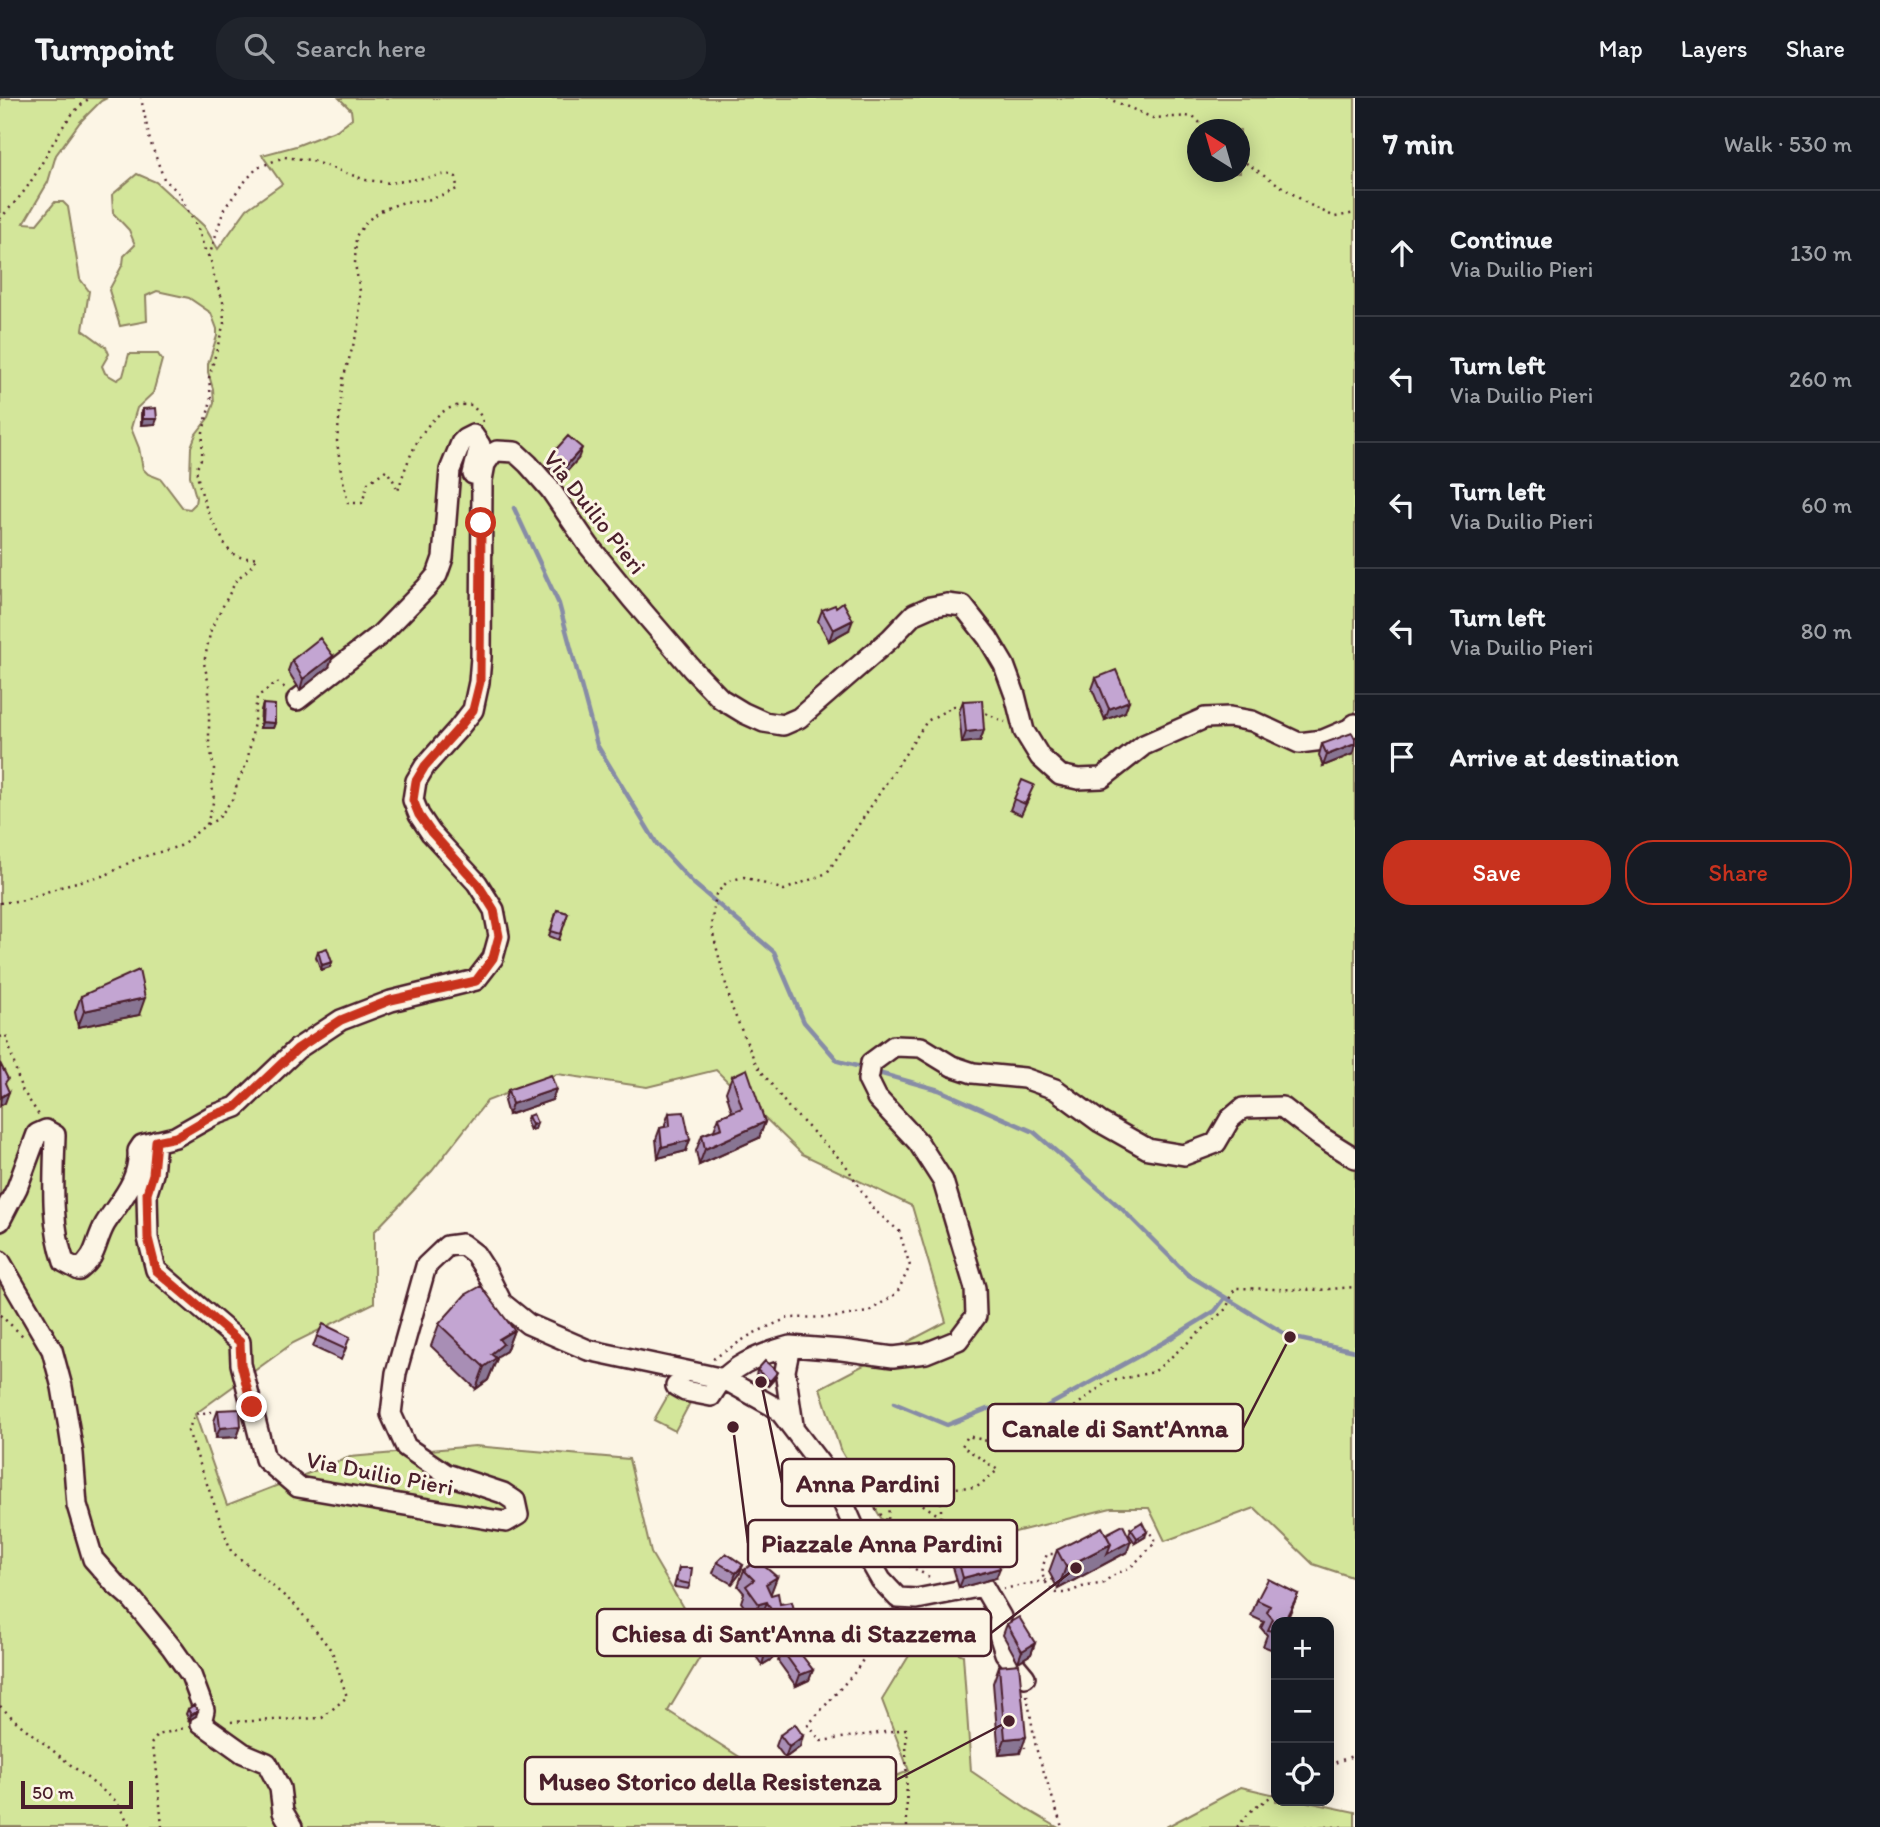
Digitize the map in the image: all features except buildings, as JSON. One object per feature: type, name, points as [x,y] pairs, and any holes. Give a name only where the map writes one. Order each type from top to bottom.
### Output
[{"type":"street","points":[[297,700],[380,635],[437,575],[443,558],[450,470],[461,443],[473,435],[480,445],[473,474],[476,486],[482,490]]},
{"type":"street","name":"Via Duilio Pieri","points":[[794,1430],[778,1409],[724,1379],[588,1350],[528,1324],[502,1303],[475,1254],[462,1244],[447,1246],[426,1266],[396,1373],[391,1414],[406,1447],[446,1474],[503,1493],[515,1501],[518,1515],[506,1522],[298,1487],[265,1459],[241,1364],[240,1342],[156,1270],[148,1238],[147,1193],[153,1174],[156,1141],[176,1137],[212,1116],[236,1107],[297,1049],[341,1020],[391,1000],[476,981],[493,958],[499,936],[494,910],[477,883],[431,832],[419,815],[413,800],[416,781],[425,766],[473,710],[480,682],[482,490],[485,464],[492,454],[497,451],[515,452],[528,464],[550,489],[589,546],[693,670],[721,699],[764,722],[783,725],[799,718],[890,639],[914,614],[947,604],[963,606],[988,638],[1004,665],[1024,731],[1040,757],[1060,775],[1078,779],[1102,778],[1144,744],[1205,718],[1230,717],[1252,721],[1299,743],[1324,740],[1355,724]]},
{"type":"street","points":[[676,1386],[685,1391],[711,1396],[716,1385],[737,1368],[765,1353],[790,1346],[893,1357],[926,1353],[958,1340],[976,1316],[975,1288],[943,1181],[918,1142],[877,1098],[869,1071],[894,1046],[921,1047],[952,1066],[973,1073],[1024,1079],[1055,1088],[1100,1122],[1148,1149],[1184,1155],[1216,1143],[1230,1119],[1243,1108],[1283,1107],[1318,1135],[1355,1158]]},
{"type":"street","points":[[0,1221],[17,1188],[37,1134],[46,1130],[55,1135],[54,1214],[57,1243],[64,1262],[79,1270],[90,1261],[105,1225],[130,1188],[138,1161],[138,1151],[142,1145],[156,1141]]},
{"type":"street","points":[[0,1261],[52,1350],[62,1387],[71,1441],[77,1505],[93,1559],[132,1599],[191,1675],[204,1710],[201,1723],[243,1754],[267,1763],[280,1788],[282,1812],[292,1827]]},
{"type":"street","points":[[790,1346],[785,1371],[794,1430],[834,1482],[865,1552],[881,1580],[898,1598],[917,1599],[983,1586],[1001,1617],[997,1628],[1005,1653],[1025,1677]]},
{"type":"path","points":[[0,219],[31,183],[60,131],[80,105],[90,98]]},
{"type":"path","points":[[141,98],[150,141],[164,179],[178,192],[188,208],[209,257],[223,301],[224,323],[209,378],[211,400],[203,432],[202,457],[196,470],[204,502],[226,548],[243,558],[257,557],[250,568],[237,579],[211,629],[204,663],[209,685],[209,741],[214,769],[214,799],[207,824]]},
{"type":"path","points":[[1107,98],[1153,118],[1193,116],[1196,119]]},
{"type":"path","points":[[209,257],[224,209],[241,186],[257,168],[284,157],[309,160],[366,180],[391,183],[448,174],[456,177],[457,189],[384,209],[368,220],[356,236],[355,264],[360,291],[359,326],[343,379],[337,441],[348,503],[362,503],[368,483],[386,470],[398,491],[414,446],[440,413],[461,404],[472,405],[481,416],[484,426]]},
{"type":"path","points":[[1250,166],[1308,204],[1335,217],[1355,213]]},
{"type":"path","points":[[0,903],[24,900],[69,884],[106,875],[135,859],[180,846],[207,824],[218,819],[234,797],[237,783],[247,763],[257,696],[277,682],[297,700]]},
{"type":"path","points":[[701,1373],[713,1359],[752,1334],[788,1318],[837,1317],[868,1312],[897,1293],[910,1266],[899,1230],[873,1209],[845,1164],[789,1108],[756,1064],[732,1008],[721,972],[711,926],[716,894],[728,881],[744,877],[784,890],[827,873],[927,721],[954,706],[967,708]]},
{"type":"path","points":[[980,710],[1024,731]]},
{"type":"path","points":[[0,1037],[6,1035],[22,1088],[41,1117],[46,1130]]},
{"type":"path","points":[[888,1522],[890,1488],[903,1490],[941,1517],[940,1496],[952,1498],[951,1488],[977,1487],[998,1470],[962,1446],[968,1436],[991,1442],[1013,1430],[1069,1411],[1107,1382],[1154,1372],[1226,1309],[1235,1289],[1317,1290],[1355,1287]]},
{"type":"path","points":[[228,1722],[322,1718],[347,1697],[332,1651],[295,1605],[231,1550],[188,1430],[195,1414],[252,1407]]},
{"type":"path","points":[[844,1504],[854,1481],[862,1495],[888,1522],[906,1564],[935,1581]]},
{"type":"path","points":[[1140,1524],[1155,1538],[1155,1543],[1131,1567],[1110,1577],[1105,1583],[1056,1593],[1044,1581],[1042,1568],[1047,1554],[1058,1554],[1097,1542],[1110,1533],[1121,1532],[1140,1524]]},
{"type":"path","points":[[986,1592],[1053,1579]]},
{"type":"path","points":[[907,1827],[906,1729],[821,1741],[807,1725],[855,1672],[870,1649],[891,1634],[939,1612]]},
{"type":"path","points":[[1025,1677],[1036,1748],[1062,1827]]},
{"type":"path","points":[[0,1706],[116,1801],[131,1827]]},
{"type":"path","points":[[162,1827],[156,1763],[151,1744],[158,1734],[201,1723]]},
{"type":"path","points":[[1023,1735],[1025,1748]]},
{"type":"path","points":[[1334,1763],[1355,1755]]},
{"type":"path","points":[[1237,1827],[1252,1810],[1271,1797]]},
{"type":"path","points":[[1305,1827],[1348,1827]]},
{"type":"green space","points":[[0,98],[107,98],[80,122],[56,155],[48,182],[24,223],[37,224],[55,202],[63,202],[68,207],[80,279],[89,291],[83,330],[106,347],[109,354],[102,366],[105,373],[117,380],[123,376],[129,354],[158,354],[162,360],[153,393],[137,408],[131,428],[143,469],[161,479],[183,508],[190,509],[195,504],[196,497],[190,476],[191,447],[214,403],[208,364],[217,329],[211,313],[189,298],[157,291],[146,296],[147,321],[120,326],[109,290],[123,264],[124,256],[135,245],[129,230],[113,213],[112,195],[137,174],[156,182],[204,226],[218,249],[247,209],[282,184],[262,155],[296,146],[337,130],[352,118],[351,110],[339,98],[1355,98],[1355,1578],[1313,1564],[1255,1508],[1165,1541],[1149,1508],[1111,1508],[1015,1532],[890,1533],[840,1449],[820,1388],[946,1322],[912,1206],[802,1154],[716,1070],[647,1087],[557,1074],[487,1101],[432,1171],[374,1232],[374,1303],[293,1343],[195,1414],[227,1505],[350,1457],[475,1446],[629,1459],[651,1553],[706,1647],[668,1711],[757,1768],[847,1795],[909,1771],[882,1700],[921,1636],[963,1655],[971,1771],[1057,1827],[0,1827]]},
{"type":"green space","points":[[671,1390],[691,1401],[675,1431],[654,1420]]},
{"type":"green space","points":[[1241,1787],[1271,1794],[1271,1806],[1327,1806],[1355,1812],[1355,1827],[1166,1827]]},
{"type":"waterway","points":[[514,508],[559,604],[597,745],[657,844],[692,882],[774,952],[804,1022],[838,1061],[864,1068]]},
{"type":"waterway","points":[[875,1072],[939,1090],[1034,1132],[1122,1209],[1187,1274],[1290,1337],[1355,1351]]},
{"type":"waterway","points":[[894,1403],[947,1425],[987,1409],[1044,1408],[1166,1341],[1215,1311],[1225,1298]]},
{"type":"place","name":"Canale di Sant'Anna","points":[[1290,1337]]},
{"type":"place","name":"Anna Pardini","points":[[761,1382]]},
{"type":"place","name":"Piazzale Anna Pardini","points":[[733,1427]]},
{"type":"place","name":"Chiesa di Sant'Anna di Stazzema","points":[[1076,1568]]},
{"type":"place","name":"Museo Storico della Resistenza","points":[[1009,1721]]},
{"type":"route","points":[[252,1407],[241,1364],[240,1342],[156,1270],[148,1238],[147,1193],[153,1174],[156,1141],[176,1137],[212,1116],[236,1107],[297,1049],[341,1020],[391,1000],[476,981],[493,958],[499,936],[494,910],[477,883],[431,832],[419,815],[413,800],[416,781],[425,766],[473,710],[480,682],[481,523]]}]
